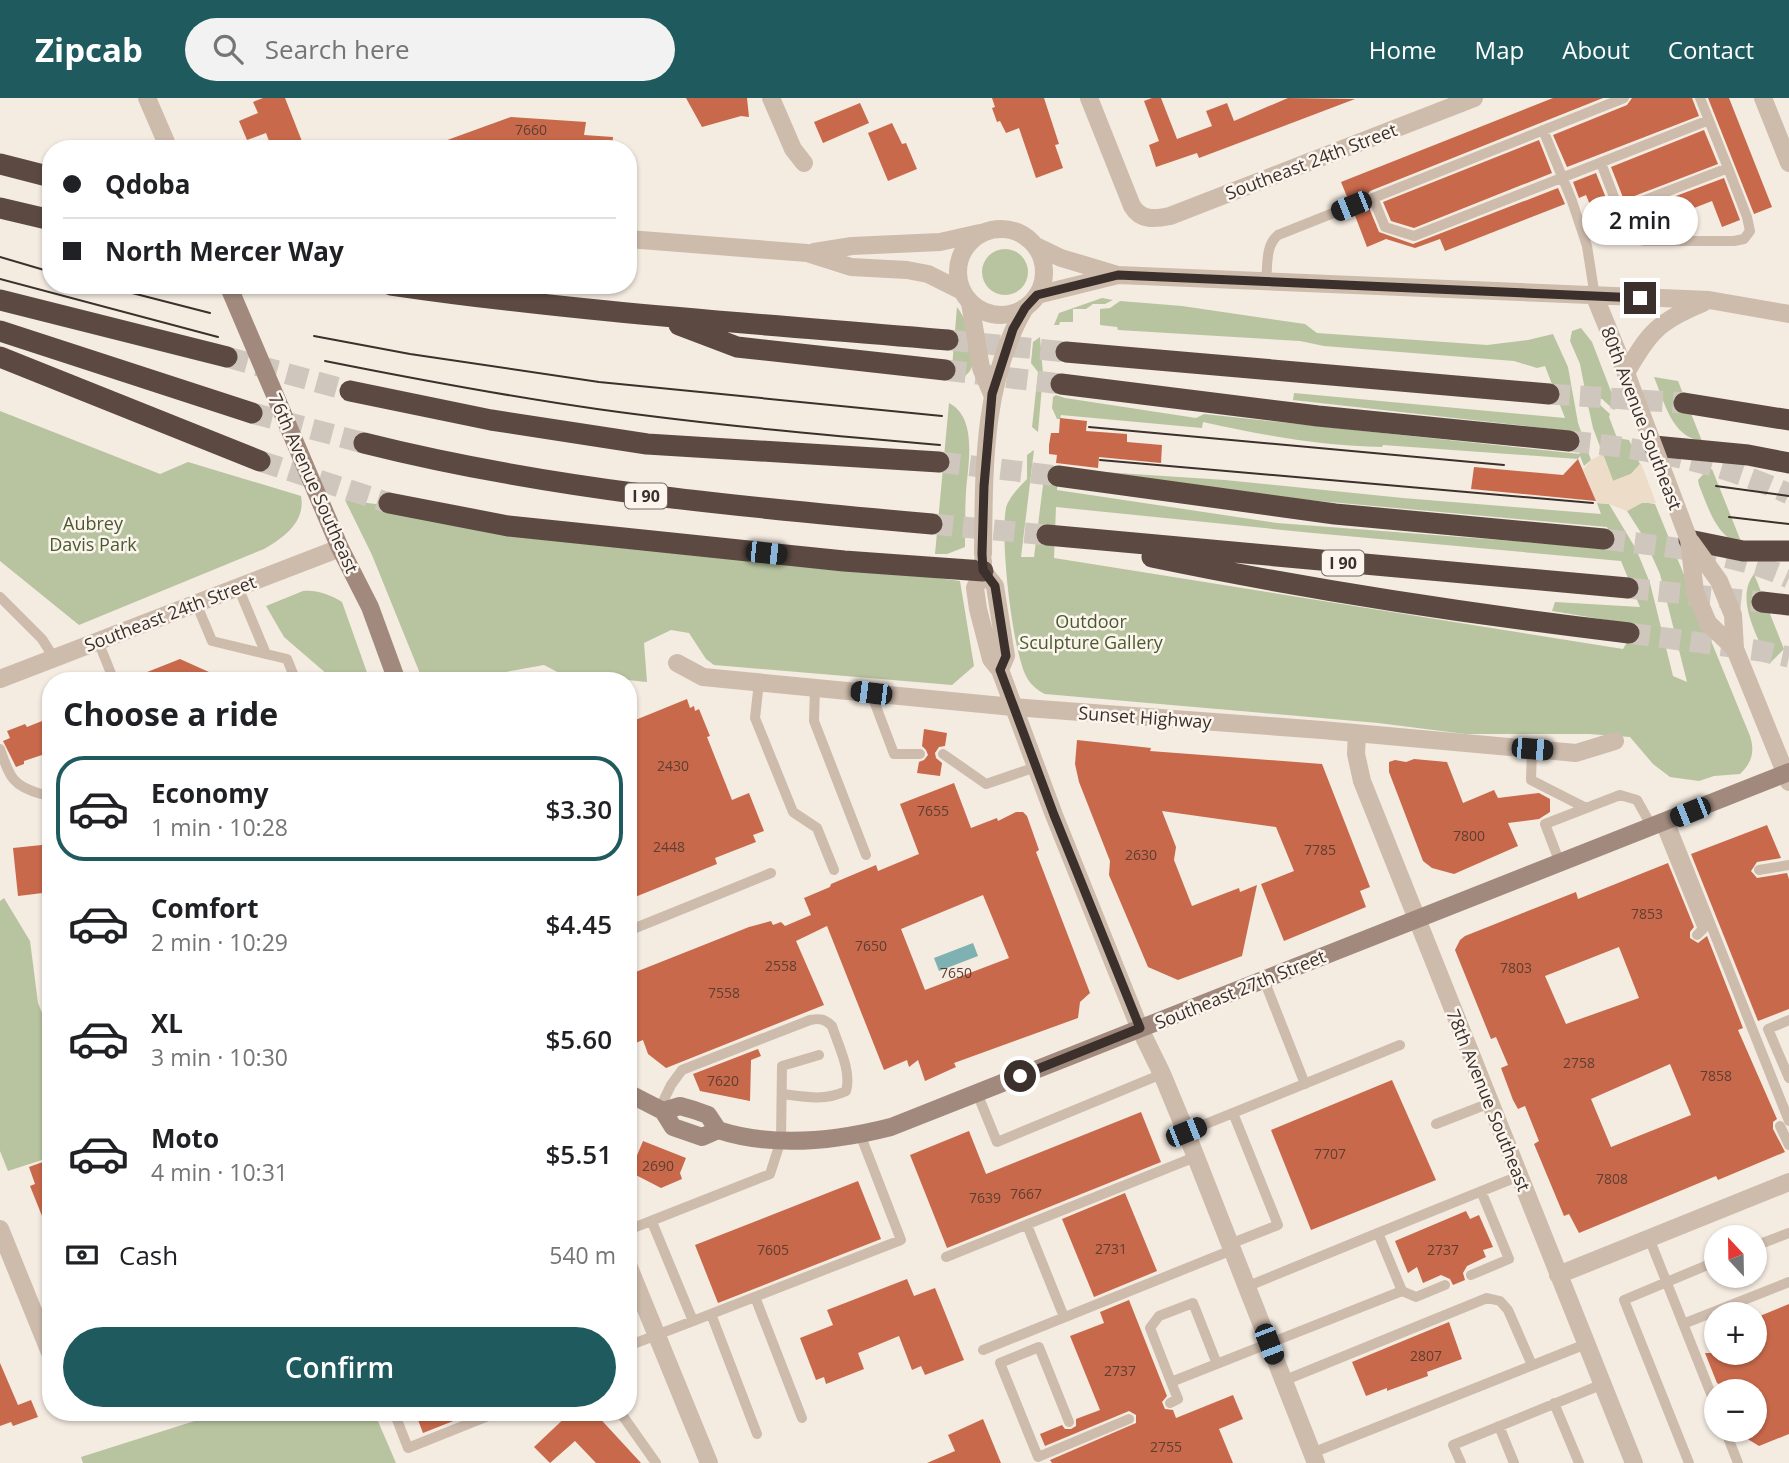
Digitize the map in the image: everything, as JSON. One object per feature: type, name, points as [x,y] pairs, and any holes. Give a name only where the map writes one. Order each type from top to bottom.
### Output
[{"type":"highway","points":[[0,164],[42,175]]},
{"type":"highway","points":[[0,208],[42,218]]},
{"type":"highway","points":[[448,294],[653,315],[948,340]]},
{"type":"highway","points":[[0,300],[227,357]]},
{"type":"highway","points":[[653,315],[737,347],[945,370]]},
{"type":"highway","points":[[0,331],[252,413]]},
{"type":"highway","points":[[1066,352],[1549,394]]},
{"type":"highway","points":[[0,357],[260,461]]},
{"type":"highway","points":[[1061,384],[1341,419],[1569,440]]},
{"type":"highway","points":[[349,391],[491,420],[648,444],[939,462]]},
{"type":"highway","points":[[1684,403],[1789,420]]},
{"type":"highway","name":"I 90","points":[[364,443],[455,465],[615,492],[703,503],[932,524]]},
{"type":"highway","points":[[1654,446],[1748,455],[1789,463]]},
{"type":"highway","points":[[1058,476],[1335,514],[1604,539]]},
{"type":"highway","points":[[389,503],[443,515],[522,527],[844,561],[983,562]]},
{"type":"highway","name":"I 90","points":[[1628,588],[1052,536],[1246,577],[1509,618],[1629,633]]},
{"type":"highway","points":[[1689,540],[1743,551],[1789,551]]},
{"type":"highway","points":[[1762,602],[1789,605]]},
{"type":"main road","name":"76th Avenue Southeast","points":[[235,294],[340,548],[370,607],[394,672]]},
{"type":"main road","name":"Southeast 27th Street","points":[[781,1140],[860,1134],[891,1127],[1661,823],[1788,776]]},
{"type":"main road","points":[[637,1098],[661,1110],[680,1105],[708,1115],[718,1129],[749,1138],[781,1140]]},
{"type":"street","points":[[147,98],[165,140]]},
{"type":"street","points":[[771,98],[793,149],[804,163]]},
{"type":"street","name":"Southeast 24th Street","points":[[1089,98],[1132,206],[1146,218],[1170,216],[1474,98]]},
{"type":"street","points":[[1763,98],[1789,163]]},
{"type":"street","points":[[807,253],[852,246],[940,243],[1000,228],[1014,230],[1026,236],[1036,246],[1061,258],[1118,275],[1709,300],[1789,314]]},
{"type":"street","points":[[986,231],[974,238],[961,256],[958,277],[966,297],[981,368],[992,394]]},
{"type":"street","points":[[637,240],[807,253],[851,267],[928,274],[966,297],[982,311],[996,315],[1011,314],[1031,301],[1118,275]]},
{"type":"street","points":[[1036,246],[1042,259],[1042,286],[1013,329],[992,394],[984,486],[983,562],[995,586],[1006,656],[1000,670],[1140,1028],[1186,1132],[1314,1458]]},
{"type":"street","name":"80th Avenue Southeast","points":[[1595,297],[1689,540],[1695,592],[1708,623],[1735,649]]},
{"type":"street","points":[[1626,373],[1639,350],[1660,324],[1709,300]]},
{"type":"street","name":"80th Avenue Southeast","points":[[1689,540],[1719,581],[1732,615],[1735,649],[1788,776]]},
{"type":"street","name":"Southeast 24th Street","points":[[0,680],[340,548]]},
{"type":"street","name":"Sunset Highway","points":[[677,663],[702,677],[1013,707],[1576,753],[1615,741]]},
{"type":"street","name":"78th Avenue Southeast","points":[[1357,734],[1356,754],[1362,781],[1634,1463]]},
{"type":"street","points":[[1558,1275],[1789,1182]]},
{"type":"street","points":[[0,1229],[42,1333]]},
{"type":"street","points":[[637,1287],[709,1463]]},
{"type":"lane","points":[[1624,98],[1373,198],[1385,227],[1414,236],[1709,120]]},
{"type":"lane","points":[[1630,234],[1645,241],[1744,239],[1750,231],[1747,217],[1700,98]]},
{"type":"lane","points":[[1543,130],[1587,246],[1595,297]]},
{"type":"lane","points":[[1601,163],[1619,210],[1728,168]]},
{"type":"lane","points":[[1266,281],[1272,240],[1278,235],[1351,206]]},
{"type":"lane","points":[[238,587],[266,654]]},
{"type":"lane","points":[[0,597],[42,639],[54,658]]},
{"type":"lane","points":[[196,603],[212,641],[288,659],[293,672]]},
{"type":"lane","points":[[98,641],[110,672]]},
{"type":"lane","points":[[759,682],[755,718],[793,812],[817,828],[834,870]]},
{"type":"lane","points":[[815,687],[814,721],[866,855]]},
{"type":"lane","points":[[871,693],[894,754],[920,754]]},
{"type":"lane","points":[[0,749],[9,773],[22,789],[41,794]]},
{"type":"lane","points":[[1532,749],[1531,780],[1586,808]]},
{"type":"lane","points":[[943,754],[986,784],[1036,767]]},
{"type":"lane","points":[[1560,863],[1545,824],[1620,795],[1637,800],[1661,823],[1784,1124],[1789,1145]]},
{"type":"lane","points":[[1661,823],[1703,929],[1697,935]]},
{"type":"lane","points":[[1759,870],[1789,865]]},
{"type":"lane","points":[[637,927],[771,873]]},
{"type":"lane","points":[[1264,980],[1305,1084]]},
{"type":"lane","points":[[661,1110],[671,1084],[682,1070],[810,1020],[818,1018],[827,1021],[832,1026],[846,1069],[849,1082],[846,1091],[805,1098],[783,1094]]},
{"type":"lane","points":[[1789,1020],[1769,1028],[1789,1078]]},
{"type":"lane","points":[[1186,1132],[1400,1045]]},
{"type":"lane","points":[[637,1227],[770,1174],[781,1140],[782,1066],[819,1055]]},
{"type":"lane","points":[[977,1093],[997,1142],[1162,1074]]},
{"type":"lane","points":[[1436,1124],[1490,1103]]},
{"type":"lane","points":[[983,1350],[1278,1225],[1233,1113]]},
{"type":"lane","points":[[637,1342],[901,1240],[860,1134]]},
{"type":"lane","points":[[946,1257],[1195,1157]]},
{"type":"lane","points":[[1246,1287],[1519,1176]]},
{"type":"lane","points":[[1471,1275],[1509,1259],[1481,1191]]},
{"type":"lane","points":[[652,1222],[693,1321]]},
{"type":"lane","points":[[1027,1225],[1064,1317]]},
{"type":"lane","points":[[1378,1233],[1402,1291],[1416,1297],[1445,1285]]},
{"type":"lane","points":[[1768,1241],[1789,1233]]},
{"type":"lane","points":[[1649,1238],[1705,1379]]},
{"type":"lane","points":[[1689,1463],[1624,1300],[1704,1266]]},
{"type":"lane","points":[[1683,1324],[1789,1282]]},
{"type":"lane","points":[[1171,1382],[1402,1291]]},
{"type":"lane","points":[[755,1297],[802,1418]]},
{"type":"lane","points":[[1283,1381],[1487,1297],[1500,1301],[1508,1310],[1532,1365]]},
{"type":"lane","points":[[1170,1403],[1178,1399],[1150,1328],[1159,1315],[1193,1303],[1217,1364]]},
{"type":"lane","points":[[711,1314],[757,1434]]},
{"type":"lane","points":[[1314,1458],[1586,1344]]},
{"type":"lane","points":[[1073,1431],[1039,1347],[1000,1363],[1038,1457],[1073,1431],[1129,1419]]},
{"type":"lane","points":[[1461,1463],[1453,1445],[1603,1384]]},
{"type":"lane","points":[[1553,1403],[1579,1463]]},
{"type":"lane","points":[[398,1421],[408,1448],[476,1421]]},
{"type":"lane","points":[[626,1421],[656,1463]]},
{"type":"lane","points":[[1499,1426],[1514,1463]]},
{"type":"lane","points":[[1730,1442],[1738,1463]]},
{"type":"green space","points":[[1005,249],[1021,256],[1028,272],[1021,288],[1005,295],[989,288],[982,272],[989,256]]},
{"type":"green space","points":[[1102,298],[1113,300],[1105,304],[1093,304],[1086,309],[1073,309],[1073,322],[1054,325],[1059,313]]},
{"type":"green space","points":[[1120,301],[1182,306],[1305,324],[1317,333],[1487,345],[1553,334],[1568,367],[1578,423],[1591,460],[1584,466],[1580,456],[1578,459],[1314,442],[1203,422],[1202,428],[1061,415],[1060,419],[1057,419],[1052,408],[1053,397],[1056,395],[1196,418],[1204,414],[1580,454],[1570,431],[1293,400],[1294,393],[1565,418],[1545,366],[1537,368],[1514,361],[1324,346],[1300,341],[1118,330],[1117,327],[1100,325],[1100,309],[1110,308]]},
{"type":"green space","points":[[957,307],[967,326],[974,350],[970,371],[963,377],[951,380]]},
{"type":"green space","points":[[1581,328],[1592,342],[1617,407],[1614,410],[1602,399],[1586,395],[1580,364],[1570,341],[1572,331]]},
{"type":"green space","points":[[1040,337],[1043,374],[1038,432],[1032,427],[1038,372],[1031,363],[1033,342]]},
{"type":"green space","points":[[1654,377],[1678,381],[1702,441],[1683,433],[1676,426]]},
{"type":"green space","points":[[1587,401],[1599,404],[1610,414],[1617,438],[1629,440],[1640,464],[1631,474],[1613,481],[1593,428]]},
{"type":"green space","points":[[949,403],[958,410],[968,431],[965,547],[947,554],[935,554]]},
{"type":"green space","name":"Aubrey Davis Park","points":[[0,411],[160,474],[188,462],[301,496],[300,514],[292,528],[264,549],[79,625],[0,561]]},
{"type":"green space","name":"Outdoor Sculpture Gallery","points":[[1034,450],[1021,557],[1034,557],[1044,477],[1054,466],[1058,476],[1057,490],[1277,523],[1616,549],[1607,527],[1274,497],[1103,472],[1225,480],[1601,514],[1597,503],[1609,504],[1636,549],[1650,583],[1673,676],[1687,682],[1660,574],[1643,536],[1627,511],[1642,502],[1655,504],[1750,736],[1750,761],[1740,774],[1714,776],[1699,781],[1670,777],[1653,764],[1630,737],[1589,734],[1465,734],[1378,723],[1045,694],[1030,682],[1021,662],[1012,619],[1006,568],[1006,508],[1011,497],[1027,479],[1027,455]],"holes":[[[1056,507],[1621,561],[1640,607],[1555,602],[1552,611],[1637,625],[1623,649],[1054,558]]]},
{"type":"green space","points":[[1712,469],[1742,544],[1726,536],[1714,521],[1706,503],[1698,480],[1707,470]]},
{"type":"green space","points":[[345,500],[960,581],[974,666],[952,685],[714,665],[706,659],[689,633],[671,630],[644,643],[647,682],[637,681],[637,672],[557,672],[544,665],[505,672],[419,672],[372,555]]},
{"type":"green space","points":[[1754,574],[1784,649],[1769,664],[1747,607],[1748,584]]},
{"type":"green space","points":[[303,591],[323,593],[342,602],[367,672],[325,672],[284,637],[266,606]]},
{"type":"green space","points":[[4,898],[30,941],[38,1003],[42,1013],[42,1160],[8,1171],[0,1151],[0,901]]},
{"type":"green space","points":[[195,1421],[378,1421],[396,1463],[83,1463],[81,1457]]},
{"type":"shaded area","points":[[1603,454],[1613,481],[1631,474],[1641,463],[1656,503],[1642,503],[1627,511],[1609,504],[1597,503],[1583,470],[1591,460]]},
{"type":"water","points":[[973,943],[978,956],[939,971],[934,958]]},
{"type":"building","points":[[263,98],[285,98],[301,140],[269,140],[266,133],[247,140],[239,121],[258,113],[253,102]]},
{"type":"building","points":[[686,98],[747,98],[749,117],[741,116],[702,127]]},
{"type":"building","points":[[992,98],[1044,98],[1059,144],[1055,145],[1063,168],[1036,178],[1019,128],[1006,133],[1000,121],[997,122]]},
{"type":"building","points":[[1161,98],[1177,139],[1212,126],[1206,111],[1227,103],[1234,121],[1288,98],[1355,99],[1199,158],[1197,153],[1156,167],[1149,145],[1159,141],[1144,101]]},
{"type":"building","points":[[1553,98],[1603,98],[1370,191],[1365,198],[1379,232],[1413,244],[1558,188],[1565,204],[1445,251],[1440,239],[1415,248],[1386,239],[1367,247],[1354,213],[1358,210],[1358,204],[1355,199],[1348,199],[1341,182]]},
{"type":"building","points":[[1632,98],[1692,98],[1699,116],[1567,167],[1553,135],[1627,105]]},
{"type":"building","points":[[1708,98],[1729,98],[1772,207],[1754,214]]},
{"type":"building","points":[[860,103],[869,123],[823,143],[814,122]]},
{"type":"building","points":[[511,117],[586,122],[584,135],[613,137],[613,140],[447,140]]},
{"type":"building","points":[[892,123],[902,144],[906,143],[917,169],[888,181],[868,133]]},
{"type":"building","points":[[1704,130],[1718,164],[1624,200],[1611,167]]},
{"type":"building","points":[[1539,140],[1552,173],[1414,228],[1391,221],[1383,202]]},
{"type":"building","points":[[1596,173],[1612,213],[1617,218],[1724,178],[1740,220],[1722,227],[1712,201],[1638,230],[1632,226],[1627,227],[1622,232],[1623,237],[1606,244],[1586,195],[1579,198],[1573,182]]},
{"type":"building","points":[[1060,418],[1087,421],[1086,431],[1127,434],[1127,442],[1162,445],[1161,463],[1099,457],[1098,468],[1056,463],[1057,455],[1049,454],[1049,445],[1051,433],[1059,433]]},
{"type":"building","points":[[1578,459],[1596,501],[1471,489],[1474,467],[1563,475]]},
{"type":"building","points":[[180,659],[209,672],[147,672]]},
{"type":"building","points":[[687,699],[690,708],[694,706],[695,711],[699,709],[732,800],[749,793],[764,831],[753,835],[756,842],[715,858],[717,864],[637,896],[637,750],[637,719]]},
{"type":"building","points":[[42,721],[42,755],[16,767],[3,741],[10,738],[7,731],[25,724],[27,727]]},
{"type":"building","points":[[924,729],[947,733],[945,746],[939,747],[935,753],[942,763],[940,776],[917,773],[919,762],[928,755],[922,746]]},
{"type":"building","points":[[1077,740],[1151,748],[1150,751],[1322,764],[1370,887],[1360,891],[1366,907],[1284,941],[1261,884],[1294,871],[1276,827],[1162,811],[1176,847],[1174,860],[1192,906],[1239,888],[1240,892],[1257,885],[1242,956],[1178,980],[1148,967],[1109,875],[1110,861],[1079,782],[1075,764]]},
{"type":"building","points":[[1414,759],[1447,762],[1463,803],[1494,790],[1498,798],[1539,793],[1550,799],[1550,812],[1539,819],[1508,823],[1518,846],[1454,874],[1432,868],[1423,861],[1389,772],[1389,762]]},
{"type":"building","points":[[954,783],[971,828],[997,818],[998,821],[1016,812],[1023,812],[1027,816],[1039,850],[1036,852],[1090,993],[1080,1002],[1078,1018],[954,1063],[956,1067],[925,1081],[918,1060],[909,1067],[907,1060],[884,1070],[827,926],[796,941],[824,1005],[666,1068],[648,1054],[643,1040],[637,1042],[637,971],[749,927],[771,921],[773,925],[781,922],[785,926],[811,915],[804,898],[876,865],[878,871],[919,854],[900,804]],"holes":[[[983,895],[1009,958],[925,990],[901,929]]]},
{"type":"building","points":[[1767,825],[1781,858],[1757,862],[1751,871],[1757,878],[1787,873],[1789,879],[1789,1009],[1758,1021],[1691,854]]},
{"type":"building","points":[[42,845],[42,893],[18,896],[13,848]]},
{"type":"building","points":[[1668,863],[1694,927],[1690,938],[1698,943],[1707,936],[1743,1028],[1738,1030],[1777,1119],[1773,1122],[1773,1129],[1785,1152],[1718,1180],[1716,1176],[1579,1233],[1569,1214],[1564,1216],[1534,1144],[1539,1141],[1525,1106],[1518,1109],[1513,1100],[1501,1068],[1508,1065],[1496,1037],[1491,1039],[1455,950],[1465,936],[1576,892],[1578,899]],"holes":[[[1619,947],[1639,998],[1566,1024],[1545,976]],[[1670,1064],[1691,1115],[1611,1147],[1591,1099]]]},
{"type":"building","points":[[758,1049],[761,1056],[751,1060],[750,1101],[700,1091],[693,1074]]},
{"type":"building","points":[[1392,1080],[1436,1180],[1311,1230],[1271,1130]]},
{"type":"building","points":[[1141,1112],[1161,1162],[947,1248],[910,1155],[969,1131],[986,1174]]},
{"type":"building","points":[[643,1141],[686,1158],[680,1173],[682,1179],[661,1188],[637,1176],[637,1155]]},
{"type":"building","points":[[42,1162],[42,1216],[30,1186],[35,1184],[29,1167]]},
{"type":"building","points":[[858,1181],[881,1239],[718,1303],[695,1245]]},
{"type":"building","points":[[1125,1193],[1157,1271],[1094,1297],[1062,1219]]},
{"type":"building","points":[[1466,1211],[1470,1219],[1479,1215],[1493,1247],[1483,1250],[1486,1257],[1467,1266],[1463,1273],[1465,1280],[1453,1285],[1450,1279],[1441,1275],[1423,1283],[1417,1267],[1408,1273],[1395,1241]]},
{"type":"building","points":[[907,1279],[914,1296],[935,1288],[964,1360],[925,1375],[921,1366],[912,1370],[899,1336],[858,1353],[864,1369],[826,1384],[824,1377],[816,1380],[800,1338],[833,1325],[827,1310]]},
{"type":"building","points":[[1129,1300],[1167,1396],[1162,1402],[1165,1409],[1173,1410],[1176,1418],[1233,1395],[1243,1419],[1219,1429],[1233,1463],[1052,1463],[1050,1460],[1136,1423],[1136,1415],[1129,1411],[1045,1446],[1040,1434],[1062,1425],[1065,1429],[1071,1429],[1076,1426],[1076,1419],[1100,1410],[1070,1336],[1104,1323],[1100,1312]]},
{"type":"building","points":[[1789,1304],[1789,1434],[1759,1446],[1752,1442],[1767,1442],[1767,1379],[1715,1379],[1710,1365],[1767,1365],[1767,1313]]},
{"type":"building","points":[[1449,1322],[1462,1359],[1427,1372],[1428,1376],[1366,1396],[1352,1362]]},
{"type":"building","points":[[0,1363],[18,1405],[31,1400],[38,1417],[13,1426],[11,1422],[0,1426]]},
{"type":"building","points":[[983,1419],[1001,1463],[927,1463],[955,1451],[948,1435]]},
{"type":"building","points":[[418,1421],[453,1421],[423,1433]]},
{"type":"building","points":[[561,1421],[602,1421],[641,1463],[596,1463],[575,1441],[550,1463],[534,1447]]},
{"type":"tunnel","points":[[948,340],[1066,352]]},
{"type":"tunnel","points":[[227,357],[350,391]]},
{"type":"tunnel","points":[[945,370],[1061,384]]},
{"type":"tunnel","points":[[1549,394],[1684,403]]},
{"type":"tunnel","points":[[252,413],[364,443]]},
{"type":"tunnel","points":[[1569,441],[1681,458],[1735,473],[1789,494]]},
{"type":"tunnel","points":[[260,461],[389,503]]},
{"type":"tunnel","points":[[939,462],[1058,476]]},
{"type":"tunnel","points":[[932,524],[1047,535]]},
{"type":"tunnel","points":[[1604,539],[1722,556],[1789,578]]},
{"type":"tunnel","points":[[1628,588],[1762,602]]},
{"type":"tunnel","points":[[1629,633],[1789,657]]},
{"type":"tram line","points":[[0,257],[42,269]]},
{"type":"tram line","points":[[0,279],[42,290]]},
{"type":"tram line","points":[[56,294],[218,337]]},
{"type":"tram line","points":[[136,294],[210,313]]},
{"type":"tram line","points":[[314,336],[410,354],[599,382],[942,416]]},
{"type":"tram line","points":[[325,361],[597,409],[725,425],[940,445]]},
{"type":"tram line","points":[[1089,427],[1504,465]]},
{"type":"tram line","points":[[1100,460],[1593,503]]},
{"type":"tram line","points":[[1716,486],[1789,496]]},
{"type":"tram line","points":[[1729,517],[1789,524]]},
{"type":"route","points":[[1020,1076],[1140,1028],[1054,815],[1000,670],[1006,656],[995,586],[983,570],[984,486],[992,394],[1013,329],[1025,308],[1037,295],[1118,275],[1640,298]]}]
